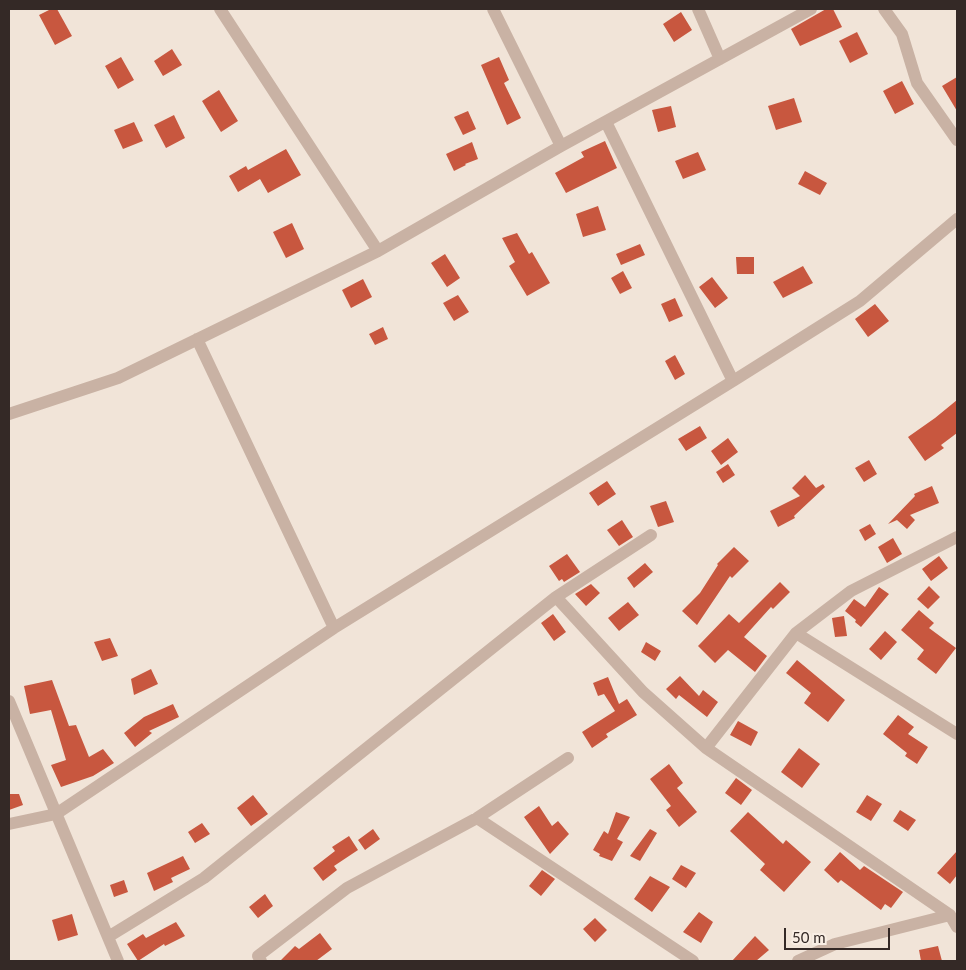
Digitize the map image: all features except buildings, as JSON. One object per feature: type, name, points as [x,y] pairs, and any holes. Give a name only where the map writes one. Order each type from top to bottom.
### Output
[{"type":"street","points":[[220,9],[378,251]]},
{"type":"street","points":[[493,9],[561,146]]},
{"type":"street","points":[[698,9],[720,59]]},
{"type":"street","points":[[9,414],[118,378],[378,251],[561,146],[811,9]]},
{"type":"street","points":[[884,9],[902,34],[917,84],[957,140]]},
{"type":"street","points":[[606,122],[733,380]]},
{"type":"street","points":[[9,824],[56,814],[334,628],[860,302],[957,219]]},
{"type":"street","points":[[198,338],[334,628]]},
{"type":"street","points":[[108,937],[204,878],[556,597],[651,535]]},
{"type":"street","points":[[706,748],[796,633],[851,591],[957,537]]},
{"type":"street","points":[[556,597],[643,692],[706,748],[950,915],[957,927]]},
{"type":"street","points":[[796,633],[957,734]]},
{"type":"street","points":[[9,701],[118,961]]},
{"type":"street","points":[[256,960],[347,888],[476,818],[568,758]]},
{"type":"street","points":[[476,818],[693,961]]},
{"type":"street","points":[[798,961],[835,944],[950,915]]}]
